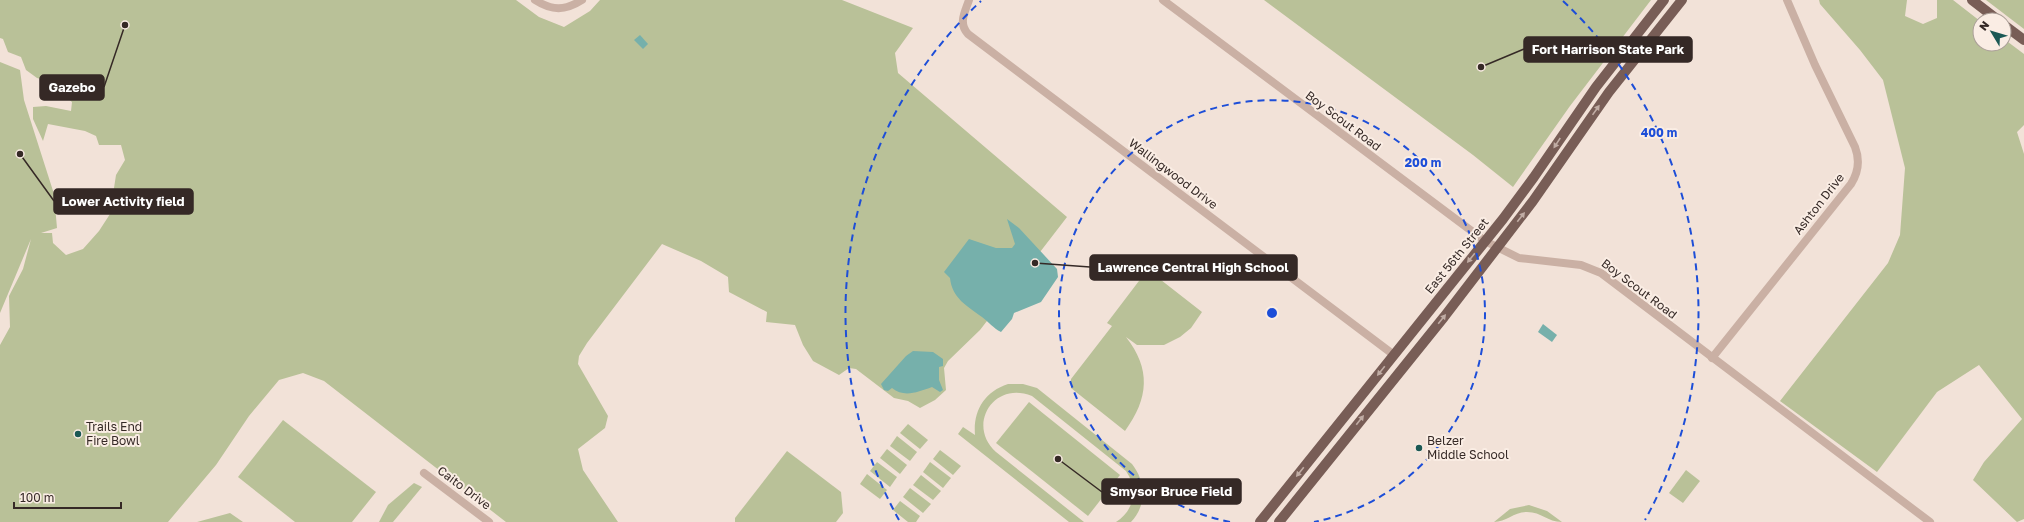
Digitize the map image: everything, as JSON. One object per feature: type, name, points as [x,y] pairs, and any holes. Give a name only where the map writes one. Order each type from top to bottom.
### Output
[{"type":"main road","name":"East 56th Street","points":[[1260,522],[1485,241],[1534,177],[1596,87],[1664,0]]},
{"type":"main road","points":[[1279,522],[1444,317],[1547,182],[1609,92],[1682,0]]},
{"type":"main road","points":[[1979,2],[1990,12]]},
{"type":"main road","points":[[2012,31],[2024,40]]},
{"type":"street","points":[[535,0],[556,9],[570,7],[582,0]]},
{"type":"street","name":"Wallingwood Drive","points":[[969,0],[962,22],[963,28],[968,34],[1394,355]]},
{"type":"street","name":"Boy Scout Road","points":[[1162,0],[1496,248],[1528,260],[1581,265],[1598,271],[1930,522]]},
{"type":"street","name":"Ashton Drive","points":[[1712,358],[1852,184],[1857,171],[1858,157],[1855,147],[1818,72],[1788,0]]},
{"type":"street","points":[[1324,442],[1336,451]]},
{"type":"street","name":"Caito Drive","points":[[424,473],[489,522]]},
{"type":"green space","points":[[0,0],[516,0],[539,17],[564,27],[590,11],[600,0],[842,0],[913,28],[895,53],[898,73],[1067,217],[980,330],[948,361],[944,368],[946,390],[935,400],[920,408],[908,401],[894,398],[856,369],[849,368],[839,375],[813,361],[803,345],[795,325],[766,322],[767,312],[729,292],[728,277],[701,261],[662,244],[587,343],[579,356],[578,364],[608,416],[605,428],[578,449],[583,470],[618,522],[506,522],[324,381],[303,373],[279,380],[249,416],[216,465],[168,522],[0,522],[0,345],[10,327],[9,296],[23,269],[31,239],[0,313],[0,62],[20,70],[24,100],[54,194],[57,228],[41,233],[52,233],[53,243],[66,255],[83,249],[99,231],[110,214],[116,175],[125,160],[121,145],[99,145],[96,136],[85,131],[48,124],[43,141],[33,119],[33,107],[46,106],[71,111],[72,102],[60,92],[54,83],[37,78],[26,70],[21,57],[8,52],[3,39],[0,38]]},
{"type":"green space","points":[[1264,0],[1651,0],[1570,106],[1513,187],[1473,155]]},
{"type":"green space","points":[[1819,0],[1907,0],[1905,16],[1923,24],[1937,18],[1937,0],[1953,0],[1972,15],[1972,52],[2012,52],[2012,45],[2024,54],[2024,125],[2017,132],[2024,154],[2024,519],[2017,522],[1973,480],[1984,462],[2022,419],[1979,365],[1937,392],[1877,472],[1780,401],[1888,263],[1900,235],[1905,168],[1883,80],[1860,50],[1820,4]]},
{"type":"green space","points":[[1986,0],[2024,0],[2024,29],[2012,20],[2012,12],[2002,12]]},
{"type":"green space","points":[[1145,273],[1152,273],[1202,312],[1191,328],[1180,337],[1164,345],[1137,345],[1126,337],[1140,361],[1144,384],[1139,407],[1125,431],[1071,388],[1071,379],[1112,326],[1107,323]]},
{"type":"green space","points":[[1008,384],[1023,384],[1037,388],[1132,464],[1140,478],[1143,493],[1140,508],[1131,522],[1116,522],[1127,511],[1133,498],[1132,484],[1126,471],[1032,396],[1018,393],[1006,394],[996,400],[988,408],[984,418],[984,430],[987,441],[996,452],[1084,522],[1069,522],[958,434],[963,427],[975,435],[978,410],[986,397],[992,392]]},
{"type":"green space","points":[[1029,402],[1120,475],[1088,516],[996,443]]},
{"type":"green space","points":[[283,420],[376,492],[352,522],[295,522],[238,477]]},
{"type":"green space","points":[[908,424],[928,440],[920,449],[900,433]]},
{"type":"green space","points":[[897,436],[917,452],[910,461],[890,446]]},
{"type":"green space","points":[[887,449],[907,465],[900,474],[880,458]]},
{"type":"green space","points":[[940,450],[961,466],[953,475],[933,459]]},
{"type":"green space","points":[[787,451],[841,492],[843,513],[836,522],[735,522],[735,518]]},
{"type":"green space","points":[[877,462],[897,477],[890,487],[870,471]]},
{"type":"green space","points":[[930,462],[951,478],[943,488],[923,472]]},
{"type":"green space","points":[[1686,470],[1700,481],[1683,503],[1669,493]]},
{"type":"green space","points":[[867,474],[887,490],[880,499],[860,484]]},
{"type":"green space","points":[[921,475],[941,491],[933,500],[913,485]]},
{"type":"green space","points":[[414,483],[422,487],[393,522],[379,522],[388,505]]},
{"type":"green space","points":[[910,488],[931,504],[923,513],[903,497]]},
{"type":"green space","points":[[900,501],[920,516],[916,522],[908,522],[893,510]]},
{"type":"green space","points":[[1529,505],[1547,511],[1562,522],[1557,522],[1532,512],[1522,512],[1498,522],[1494,522],[1510,509]]},
{"type":"green space","points":[[230,513],[243,522],[197,522]]},
{"type":"water","points":[[640,35],[648,44],[643,49],[634,40]]},
{"type":"water","points":[[1007,219],[1019,228],[1057,269],[1058,277],[1041,302],[1014,313],[1012,319],[1001,332],[961,301],[951,285],[950,278],[944,272],[969,239],[996,248],[1012,248],[1015,244]]},
{"type":"water","points":[[1543,324],[1557,335],[1552,342],[1538,332]]},
{"type":"water","points":[[913,351],[933,352],[943,359],[943,366],[939,367],[939,380],[943,390],[940,392],[932,387],[911,393],[901,393],[892,388],[888,391],[884,390],[881,384],[906,356]]},
{"type":"place","name":"Gazebo","points":[[125,25]]},
{"type":"place","name":"Fort Harrison State Park","points":[[1481,67]]},
{"type":"place","name":"Lower Activity field","points":[[20,154]]},
{"type":"place","name":"Lawrence Central High School","points":[[1035,263]]},
{"type":"place","name":"Trails End Fire Bowl","points":[[78,434]]},
{"type":"place","name":"Belzer Middle School","points":[[1419,448]]},
{"type":"place","name":"Smysor Bruce Field","points":[[1058,459]]}]
